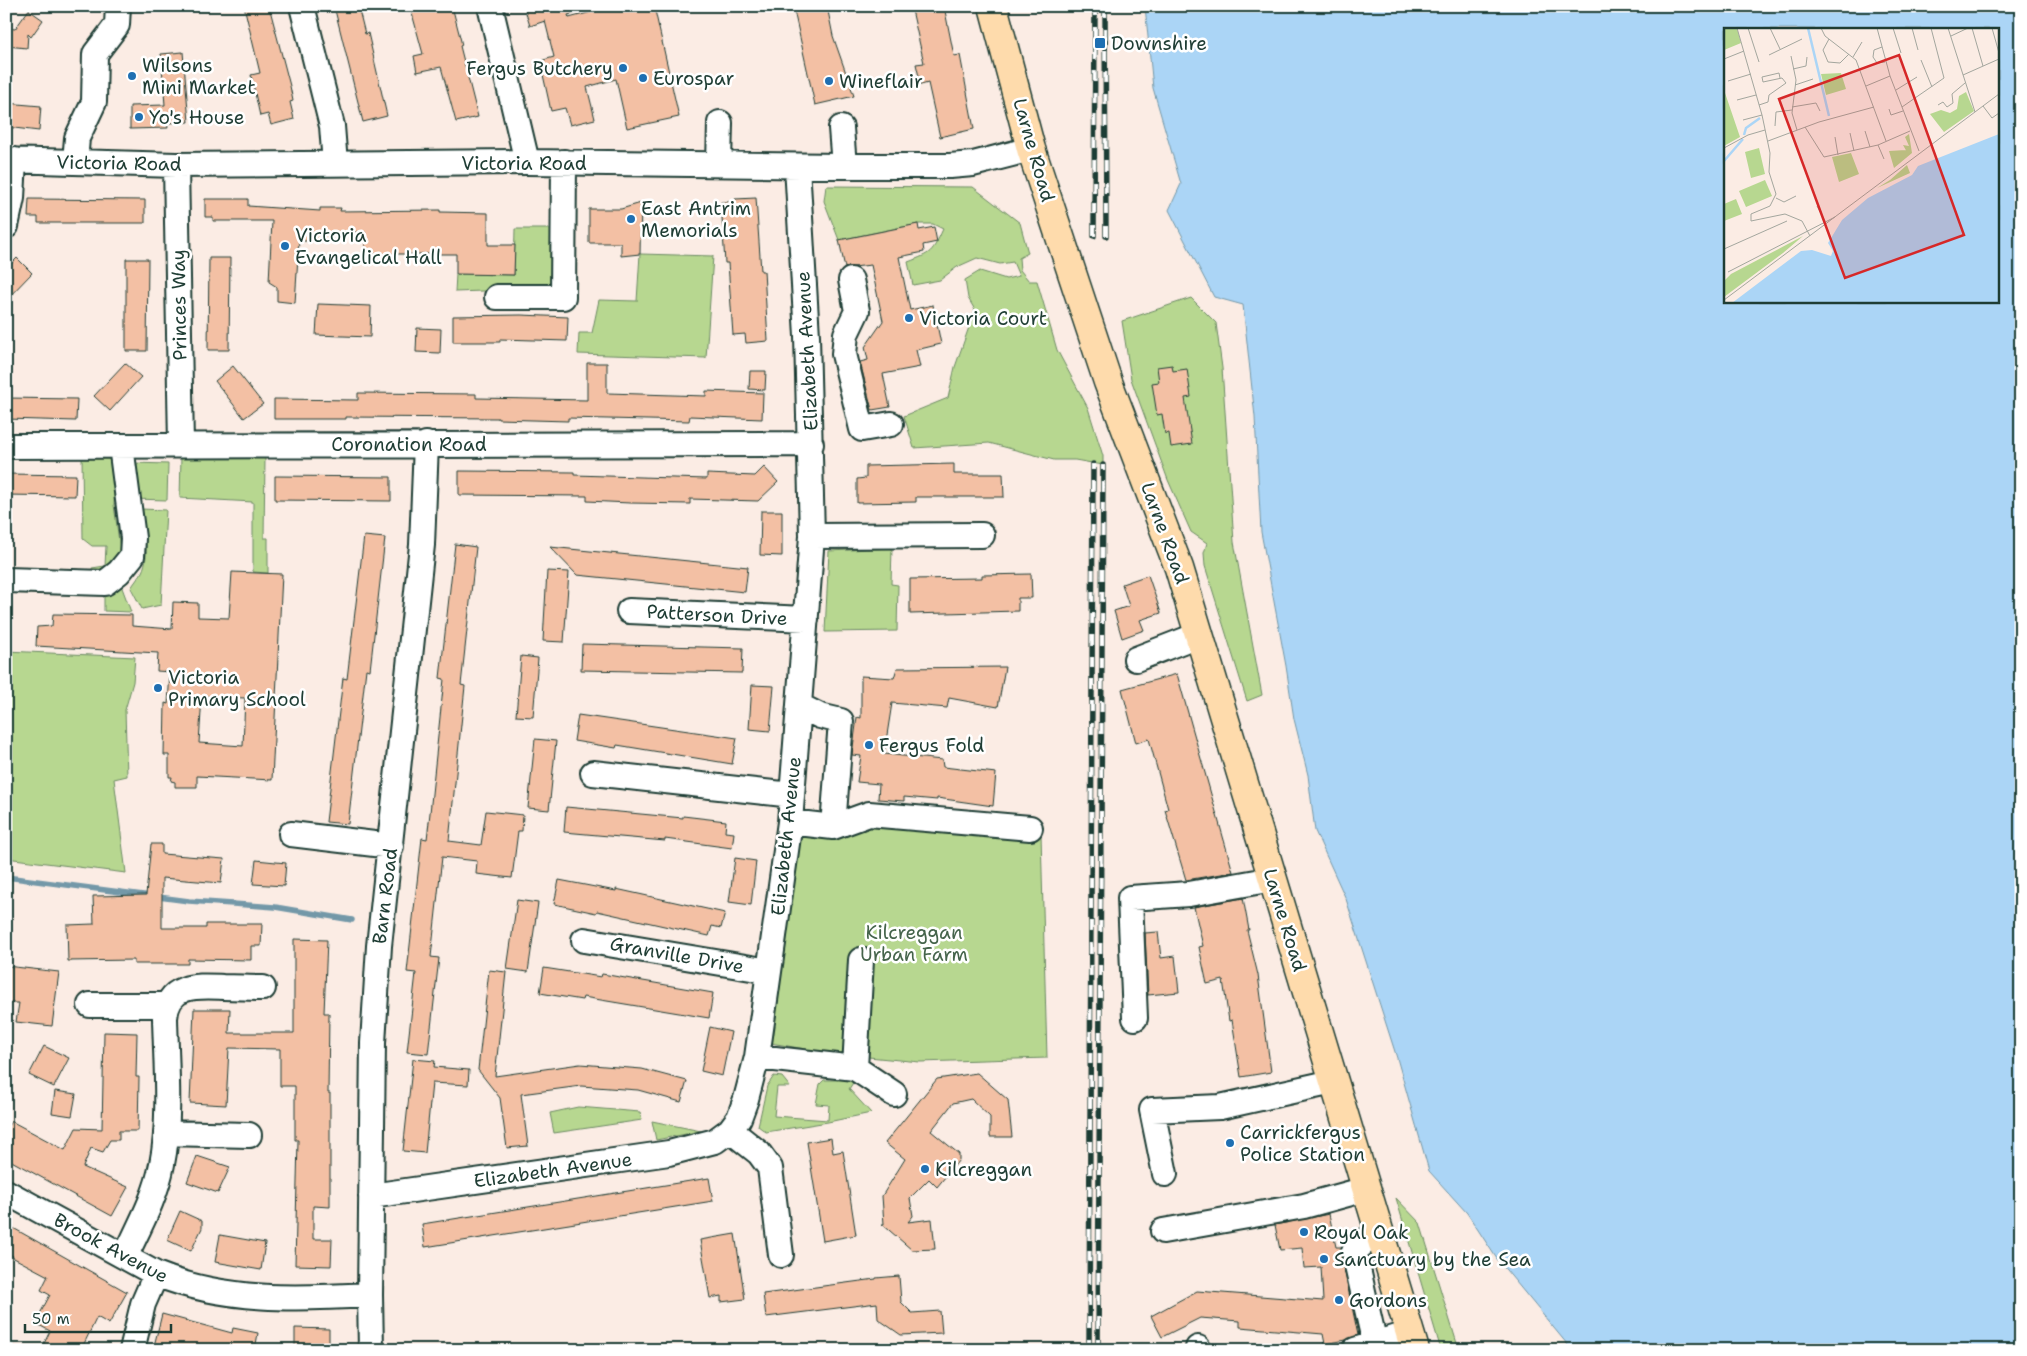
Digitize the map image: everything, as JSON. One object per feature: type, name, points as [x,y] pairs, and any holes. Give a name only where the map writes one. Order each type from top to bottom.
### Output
[{"type":"main road","name":"Larne Road","points":[[993,6],[1031,149],[1108,382],[1179,568],[1412,1341]]},
{"type":"street","points":[[75,162],[77,138],[94,102],[95,54],[117,25],[118,6]]},
{"type":"street","points":[[302,6],[332,126],[335,164]]},
{"type":"street","points":[[490,6],[528,162]]},
{"type":"street","points":[[720,123],[720,163]]},
{"type":"street","points":[[841,128],[844,166]]},
{"type":"street","name":"Victoria Road","points":[[6,226],[12,198],[10,160],[176,165],[564,162],[844,166],[973,164],[1031,149]]},
{"type":"street","points":[[497,297],[563,297],[564,162]]},
{"type":"street","name":"Princes Way","points":[[176,165],[181,445]]},
{"type":"street","name":"Elizabeth Avenue","points":[[371,1196],[669,1153],[715,1141],[730,1130],[739,1118],[757,1056],[790,822],[812,536],[807,336],[797,166]]},
{"type":"street","points":[[851,280],[857,311],[846,334],[844,354],[862,430],[891,424]]},
{"type":"street","points":[[807,336],[846,334]]},
{"type":"street","name":"Barn Road","points":[[371,1350],[372,1043],[379,946],[422,545],[426,444]]},
{"type":"street","name":"Coronation Road","points":[[6,446],[811,444]]},
{"type":"street","points":[[6,580],[105,583],[119,572],[132,556],[133,538],[121,446]]},
{"type":"street","points":[[812,536],[982,534]]},
{"type":"street","name":"Patterson Drive","points":[[629,611],[806,619]]},
{"type":"street","points":[[1136,659],[1198,635]]},
{"type":"street","points":[[800,706],[820,716],[841,721],[833,826]]},
{"type":"street","points":[[593,774],[792,795]]},
{"type":"street","points":[[790,822],[833,826],[869,814],[1030,828]]},
{"type":"street","points":[[291,834],[391,846]]},
{"type":"street","points":[[1136,1018],[1130,898],[1189,894],[1273,879]]},
{"type":"street","name":"Granville Drive","points":[[584,940],[769,971]]},
{"type":"street","points":[[855,1068],[861,960]]},
{"type":"street","points":[[125,1257],[148,1207],[159,1177],[166,1133],[166,1018],[168,1005],[180,991],[195,986],[263,988]]},
{"type":"street","points":[[90,1005],[168,1005]]},
{"type":"street","points":[[757,1056],[855,1068],[894,1094]]},
{"type":"street","points":[[1165,1174],[1152,1110],[1220,1107],[1330,1073]]},
{"type":"street","points":[[730,1130],[759,1153],[770,1168],[781,1255]]},
{"type":"street","points":[[166,1133],[249,1135]]},
{"type":"street","points":[[1163,1231],[1304,1206],[1366,1189]]},
{"type":"street","name":"Brook Avenue","points":[[6,1192],[156,1274],[182,1283],[208,1290],[266,1298],[304,1299],[370,1296]]},
{"type":"street","points":[[1378,1230],[1354,1252],[1372,1331],[1367,1348],[1412,1341]]},
{"type":"street","points":[[132,1350],[143,1304],[156,1274]]},
{"type":"green space","points":[[826,186],[973,187],[1020,223],[1028,253],[1019,258],[1020,270],[1029,281],[1037,281],[1057,350],[1088,408],[1103,456],[1103,465],[1075,460],[1054,460],[989,443],[914,448],[904,416],[948,398],[955,367],[975,310],[968,298],[965,280],[980,271],[1006,279],[1019,276],[1013,262],[1000,264],[977,258],[957,267],[940,280],[913,285],[908,262],[927,254],[933,248],[943,229],[933,224],[918,224],[839,240],[824,201]]},
{"type":"green space","points":[[515,229],[552,229],[551,280],[547,286],[538,289],[455,292],[456,274],[514,275]]},
{"type":"green space","points":[[640,254],[713,256],[706,358],[578,354],[579,333],[592,333],[599,300],[637,301]]},
{"type":"green space","points":[[1191,298],[1216,323],[1222,368],[1234,542],[1262,695],[1247,701],[1205,566],[1204,553],[1207,543],[1191,532],[1168,480],[1131,379],[1122,321]]},
{"type":"green space","points":[[82,455],[107,456],[115,470],[114,505],[121,556],[107,572],[93,574],[92,568],[105,566],[106,546],[92,546],[83,539]]},
{"type":"green space","points":[[181,457],[265,458],[264,538],[268,538],[268,573],[253,572],[253,502],[180,498]]},
{"type":"green space","points":[[133,463],[168,464],[167,500],[133,499]]},
{"type":"green space","points":[[141,509],[166,510],[161,605],[142,609],[131,588],[145,565],[146,541]]},
{"type":"green space","points":[[892,548],[891,584],[898,585],[897,631],[825,632],[829,551]]},
{"type":"green space","points":[[121,585],[131,612],[104,611],[104,591]]},
{"type":"green space","points":[[6,651],[135,657],[133,682],[125,710],[127,776],[114,779],[126,873],[6,858]]},
{"type":"green space","name":"Kilcreggan Urban Farm","points":[[870,823],[1041,834],[1047,1058],[920,1062],[827,1053],[771,1043],[800,834]]},
{"type":"green space","points":[[844,1072],[856,1078],[849,1089],[871,1113],[766,1132],[758,1126],[767,1086],[774,1076],[782,1077],[790,1087],[777,1087],[774,1116],[828,1120],[829,1105],[816,1104],[820,1084],[824,1080],[838,1080]]},
{"type":"green space","points":[[578,1107],[640,1112],[642,1120],[554,1133],[550,1113]]},
{"type":"green space","points":[[652,1121],[701,1131],[656,1140]]},
{"type":"green space","points":[[1396,1198],[1420,1223],[1459,1350],[1441,1350]]},
{"type":"water","points":[[1145,6],[2021,6],[2021,1350],[1572,1350],[1497,1259],[1467,1213],[1429,1171],[1397,1058],[1346,899],[1315,831],[1308,775],[1294,719],[1261,532],[1255,417],[1243,305],[1214,297],[1169,210],[1181,184],[1153,88]]},
{"type":"building","points":[[244,6],[269,6],[290,86],[293,101],[290,102],[294,119],[271,125],[268,114],[260,116],[251,75],[260,73]]},
{"type":"building","points":[[334,6],[358,6],[365,34],[368,33],[387,116],[363,122]]},
{"type":"building","points":[[410,6],[452,6],[478,117],[456,122],[441,67],[417,72],[414,56],[423,54]]},
{"type":"building","points":[[538,6],[582,6],[582,11],[568,15],[569,18],[599,10],[598,6],[654,6],[679,117],[627,128],[616,79],[587,87],[595,119],[570,125],[565,108],[551,111],[540,61],[554,57],[545,21],[530,26],[525,10]]},
{"type":"building","name":"Wineflair","points":[[793,6],[827,6],[833,36],[854,96],[815,105]]},
{"type":"building","points":[[926,6],[944,6],[954,56],[960,55],[974,129],[940,137],[928,83],[921,85],[916,64],[924,63],[912,10]]},
{"type":"building","points":[[30,8],[29,10],[43,20],[31,37],[28,34],[27,48],[6,46],[6,28],[15,29]]},
{"type":"building","points":[[183,52],[189,122],[167,123],[168,128],[130,129],[130,106],[165,105],[161,54]]},
{"type":"building","points":[[6,103],[41,106],[39,131],[6,127]]},
{"type":"building","points":[[756,198],[761,271],[764,271],[768,341],[746,343],[745,334],[733,335],[721,202],[735,202],[735,199]]},
{"type":"building","points":[[29,199],[145,200],[145,223],[38,223],[38,217],[28,217]]},
{"type":"building","points":[[205,199],[248,199],[248,206],[320,211],[320,208],[341,208],[340,211],[440,210],[440,212],[488,213],[488,245],[515,245],[514,275],[456,274],[456,254],[365,254],[365,232],[330,232],[330,241],[299,241],[295,303],[277,301],[277,287],[269,282],[272,221],[213,221],[213,217],[205,217]]},
{"type":"building","points":[[641,203],[640,254],[621,256],[621,243],[589,243],[589,209],[621,209]]},
{"type":"building","name":"Victoria Court","points":[[918,224],[919,230],[934,227],[937,242],[923,245],[924,252],[899,257],[910,310],[933,305],[941,344],[916,350],[920,367],[883,374],[890,407],[872,410],[860,362],[868,360],[865,347],[883,321],[871,265],[845,268],[839,240]]},
{"type":"building","points":[[17,258],[32,273],[6,300],[6,269]]},
{"type":"building","points":[[209,258],[230,258],[229,350],[208,350]]},
{"type":"building","points":[[126,259],[148,259],[147,351],[126,351]]},
{"type":"building","points":[[318,304],[371,306],[370,337],[316,335]]},
{"type":"building","points":[[521,315],[568,317],[567,341],[500,339],[500,342],[453,342],[453,316]]},
{"type":"building","points":[[417,328],[441,329],[440,353],[416,352]]},
{"type":"building","points":[[125,363],[141,377],[110,411],[94,396]]},
{"type":"building","points":[[587,363],[607,363],[607,393],[706,396],[706,391],[763,393],[762,419],[690,416],[689,421],[568,418],[568,421],[498,418],[346,417],[346,419],[274,419],[274,399],[358,400],[358,393],[476,394],[476,398],[587,400]]},
{"type":"building","points":[[1172,365],[1173,371],[1187,369],[1191,397],[1185,398],[1192,444],[1171,447],[1169,433],[1165,434],[1162,414],[1157,415],[1152,383],[1159,382],[1157,367]]},
{"type":"building","points":[[233,366],[263,404],[244,418],[215,381]]},
{"type":"building","points":[[750,371],[766,371],[765,390],[749,389]]},
{"type":"building","points":[[6,398],[77,399],[76,421],[6,419]]},
{"type":"building","points":[[954,464],[954,474],[1003,474],[1004,497],[916,497],[916,502],[857,503],[857,479],[866,478],[866,466]]},
{"type":"building","points":[[764,467],[778,482],[758,501],[690,499],[690,504],[630,503],[587,501],[587,496],[459,495],[459,471],[574,472],[574,475],[707,479],[707,474],[755,476]]},
{"type":"building","points":[[6,474],[76,475],[75,496],[6,495]]},
{"type":"building","points":[[275,476],[391,477],[391,501],[275,500]]},
{"type":"building","points":[[761,511],[782,511],[782,556],[760,555]]},
{"type":"building","points":[[364,536],[385,538],[370,670],[366,669],[348,824],[326,822],[343,678],[347,679]]},
{"type":"building","points":[[455,544],[476,547],[461,685],[465,686],[449,841],[481,845],[486,811],[523,815],[522,831],[518,831],[512,878],[476,874],[477,861],[442,857],[431,957],[439,958],[428,1054],[407,1052],[416,973],[407,972],[422,838],[427,839],[430,813],[444,679],[440,678]]},
{"type":"building","points":[[550,547],[748,567],[745,592],[577,575]]},
{"type":"building","points":[[547,571],[569,572],[564,642],[543,641]]},
{"type":"building","name":"Victoria Primary School","points":[[232,572],[282,574],[272,780],[197,776],[197,787],[175,787],[175,782],[171,781],[172,777],[169,777],[169,755],[164,755],[165,703],[168,704],[170,672],[157,671],[158,653],[36,646],[37,627],[52,626],[53,614],[132,615],[132,626],[172,629],[173,602],[198,603],[198,617],[229,618]],"holes":[[[202,696],[245,698],[243,746],[199,743]]]},
{"type":"building","points":[[1031,574],[1032,598],[1018,598],[1018,611],[910,614],[910,579],[982,578],[982,575]]},
{"type":"building","points":[[1148,575],[1161,613],[1140,620],[1144,630],[1122,638],[1114,611],[1129,606],[1122,584]]},
{"type":"building","points":[[582,644],[743,648],[742,673],[581,670]]},
{"type":"building","points":[[521,656],[538,658],[533,717],[516,716]]},
{"type":"building","name":"Fergus Fold","points":[[1005,667],[998,707],[949,698],[947,708],[892,703],[884,754],[942,760],[943,767],[996,773],[993,806],[937,798],[937,800],[904,797],[904,801],[878,799],[879,784],[857,782],[861,756],[852,755],[857,717],[861,718],[861,676],[894,678],[897,668]]},
{"type":"building","points":[[1177,674],[1233,872],[1186,880],[1165,810],[1168,809],[1149,739],[1136,743],[1122,689]]},
{"type":"building","points":[[752,685],[774,686],[770,731],[749,729]]},
{"type":"building","points":[[578,715],[737,738],[732,764],[617,745],[616,748],[574,741]]},
{"type":"building","points":[[535,739],[556,741],[549,810],[528,808]]},
{"type":"building","points":[[566,807],[726,821],[725,832],[734,833],[732,848],[665,839],[665,841],[564,832]]},
{"type":"building","points":[[151,844],[162,844],[162,854],[224,859],[221,883],[162,878],[162,928],[206,928],[206,924],[262,924],[261,946],[251,946],[251,960],[188,959],[188,964],[134,964],[134,960],[68,961],[67,925],[94,924],[93,896],[146,895]]},
{"type":"building","points":[[735,858],[756,861],[751,905],[729,902]]},
{"type":"building","points":[[256,860],[286,863],[284,886],[253,884]]},
{"type":"building","points":[[559,880],[616,891],[616,889],[725,913],[721,928],[712,926],[709,936],[597,911],[596,913],[554,904]]},
{"type":"building","points":[[1243,898],[1249,930],[1247,930],[1258,975],[1271,1072],[1241,1077],[1232,1020],[1229,1021],[1223,980],[1207,984],[1199,947],[1203,946],[1194,907]]},
{"type":"building","points":[[517,900],[538,903],[528,972],[507,969]]},
{"type":"building","points":[[1158,932],[1161,958],[1175,956],[1179,992],[1148,995],[1145,933]]},
{"type":"building","points":[[294,939],[327,940],[324,1013],[329,1013],[330,1207],[313,1206],[313,1239],[332,1239],[331,1266],[295,1265],[298,1140],[295,1140],[295,1086],[280,1086],[280,1049],[229,1048],[226,1105],[190,1103],[194,1009],[230,1009],[229,1033],[294,1033]]},
{"type":"building","points":[[6,966],[59,972],[52,1026],[16,1022],[19,1003],[6,1003]]},
{"type":"building","points":[[544,968],[601,977],[602,974],[713,993],[709,1018],[583,997],[582,1000],[540,993]]},
{"type":"building","points":[[489,970],[506,972],[495,1076],[580,1064],[642,1069],[687,1081],[681,1102],[638,1090],[581,1086],[521,1094],[528,1146],[507,1148],[500,1098],[478,1070]]},
{"type":"building","points":[[710,1027],[731,1032],[722,1076],[701,1071]]},
{"type":"building","points":[[104,1032],[137,1033],[136,1077],[139,1077],[138,1131],[119,1131],[119,1140],[110,1140],[103,1152],[91,1148],[83,1167],[128,1187],[112,1216],[6,1158],[6,1130],[11,1121],[65,1150],[76,1128],[102,1129]]},
{"type":"building","points":[[44,1046],[69,1058],[54,1087],[29,1075]]},
{"type":"building","points":[[413,1059],[435,1061],[434,1067],[469,1070],[468,1085],[432,1083],[425,1153],[403,1151]]},
{"type":"building","name":"Kilcreggan","points":[[977,1073],[1008,1100],[1012,1137],[990,1137],[990,1117],[971,1099],[953,1103],[931,1131],[959,1154],[959,1160],[937,1187],[929,1179],[910,1198],[913,1216],[908,1222],[932,1219],[935,1249],[912,1250],[882,1224],[884,1224],[882,1196],[905,1159],[885,1143],[937,1079]]},
{"type":"building","points":[[55,1091],[76,1094],[72,1116],[52,1113]]},
{"type":"building","points":[[831,1138],[833,1153],[843,1151],[856,1235],[823,1241],[807,1142]]},
{"type":"building","points":[[197,1156],[230,1167],[218,1193],[187,1182]]},
{"type":"building","points":[[709,1178],[713,1201],[425,1247],[422,1224]]},
{"type":"building","points":[[180,1211],[202,1221],[202,1228],[191,1251],[167,1240]]},
{"type":"building","points":[[1329,1214],[1336,1247],[1342,1247],[1341,1255],[1358,1335],[1346,1340],[1325,1344],[1323,1334],[1240,1327],[1240,1321],[1200,1318],[1162,1337],[1151,1316],[1197,1291],[1323,1301],[1321,1267],[1304,1268],[1302,1248],[1280,1250],[1275,1225]]},
{"type":"building","points":[[6,1224],[127,1292],[109,1324],[97,1317],[81,1350],[41,1350],[50,1331],[35,1323],[50,1295],[41,1290],[48,1276],[6,1252]]},
{"type":"building","points":[[735,1234],[745,1299],[721,1302],[721,1296],[710,1298],[700,1240]]},
{"type":"building","points":[[220,1235],[265,1243],[261,1270],[215,1262]]},
{"type":"building","points":[[899,1276],[901,1302],[912,1313],[940,1311],[942,1333],[901,1335],[878,1319],[877,1303],[766,1317],[763,1294]]},
{"type":"building","points":[[162,1314],[232,1333],[233,1328],[258,1333],[255,1350],[153,1350]]},
{"type":"building","points":[[295,1328],[329,1329],[329,1350],[295,1350]]},
{"type":"waterway","points":[[6,877],[189,901],[275,907],[352,920]]},
{"type":"railway","points":[[1094,236],[1095,6]]},
{"type":"railway","points":[[1105,6],[1106,236]]},
{"type":"railway","points":[[1089,1350],[1093,464]]},
{"type":"railway","points":[[1098,1350],[1103,465]]},
{"type":"place","name":"Downshire","points":[[1100,43]]},
{"type":"place","name":"Fergus Butchery","points":[[623,68]]},
{"type":"place","name":"Wilsons Mini Market","points":[[132,76]]},
{"type":"place","name":"Eurospar","points":[[643,78]]},
{"type":"place","name":"Wineflair","points":[[829,81]]},
{"type":"place","name":"Yo's House","points":[[139,117]]},
{"type":"place","name":"East Antrim Memorials","points":[[631,219]]},
{"type":"place","name":"Victoria Evangelical Hall","points":[[285,246]]},
{"type":"place","name":"Victoria Court","points":[[909,318]]},
{"type":"place","name":"Victoria Primary School","points":[[158,688]]},
{"type":"place","name":"Fergus Fold","points":[[869,745]]},
{"type":"place","name":"Carrickfergus Police Station","points":[[1230,1143]]},
{"type":"place","name":"Kilcreggan","points":[[925,1169]]},
{"type":"place","name":"Royal Oak","points":[[1304,1232]]},
{"type":"place","name":"Sanctuary by the Sea","points":[[1324,1259]]},
{"type":"place","name":"Gordons","points":[[1339,1300]]}]
